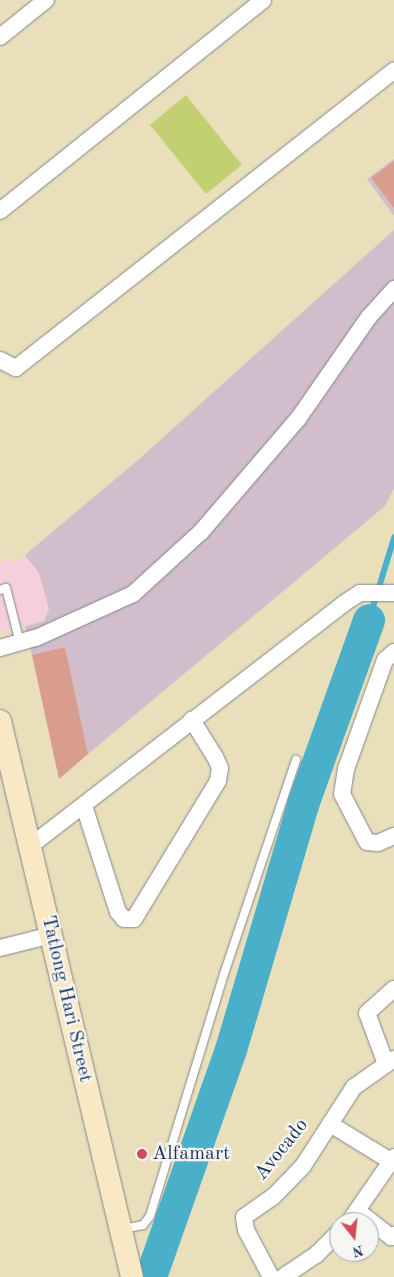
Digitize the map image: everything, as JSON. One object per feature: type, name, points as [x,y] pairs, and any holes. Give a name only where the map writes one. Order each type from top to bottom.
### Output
[{"type":"street","points":[[0,37],[46,0]]},
{"type":"street","points":[[0,211],[263,0]]},
{"type":"street","points":[[0,360],[16,368],[394,71]]},
{"type":"street","points":[[0,648],[20,643],[133,594],[200,532],[298,420],[369,317],[394,289]]},
{"type":"street","points":[[29,847],[192,720],[360,593],[392,593]]},
{"type":"street","points":[[394,652],[385,660],[346,769],[342,794],[368,842],[378,844],[394,836]]},
{"type":"street","points":[[84,806],[118,912],[124,920],[134,919],[218,780],[220,768],[215,756],[192,720]]},
{"type":"street","name":"Tatlong Hari Street","points":[[0,721],[6,765],[51,935],[132,1277]]},
{"type":"street","points":[[0,948],[51,935]]},
{"type":"street","points":[[390,1061],[367,1013],[394,989]]},
{"type":"street","name":"Avocado","points":[[271,1277],[246,1230],[244,1217],[273,1197],[303,1166],[354,1087],[390,1061]]},
{"type":"street","points":[[330,1124],[393,1160],[357,1212]]},
{"type":"street","points":[[379,1230],[391,1236],[394,1235]]},
{"type":"street","points":[[283,1277],[316,1255],[329,1242]]},
{"type":"lane","points":[[0,590],[6,588],[20,643]]},
{"type":"lane","points":[[121,1229],[143,1226],[150,1216],[225,971],[296,760]]},
{"type":"shaded area","points":[[394,159],[394,216],[367,179]]},
{"type":"shaded area","points":[[394,230],[394,488],[385,506],[88,754],[65,647],[32,655],[25,626],[44,621],[49,609],[39,573],[25,555],[138,460]]},
{"type":"shaded area","points":[[25,555],[39,573],[49,609],[44,621],[0,632],[0,564],[9,557],[15,563]]},
{"type":"green space","points":[[186,95],[242,165],[206,194],[150,125]]},
{"type":"building","points":[[394,161],[394,208],[371,178]]},
{"type":"building","points":[[65,647],[88,754],[59,779],[32,655]]},
{"type":"waterway","points":[[369,620],[394,538]]},
{"type":"waterway","points":[[151,1277],[231,1050],[304,802],[369,620]]},
{"type":"place","name":"Alfamart","points":[[142,1154]]}]
